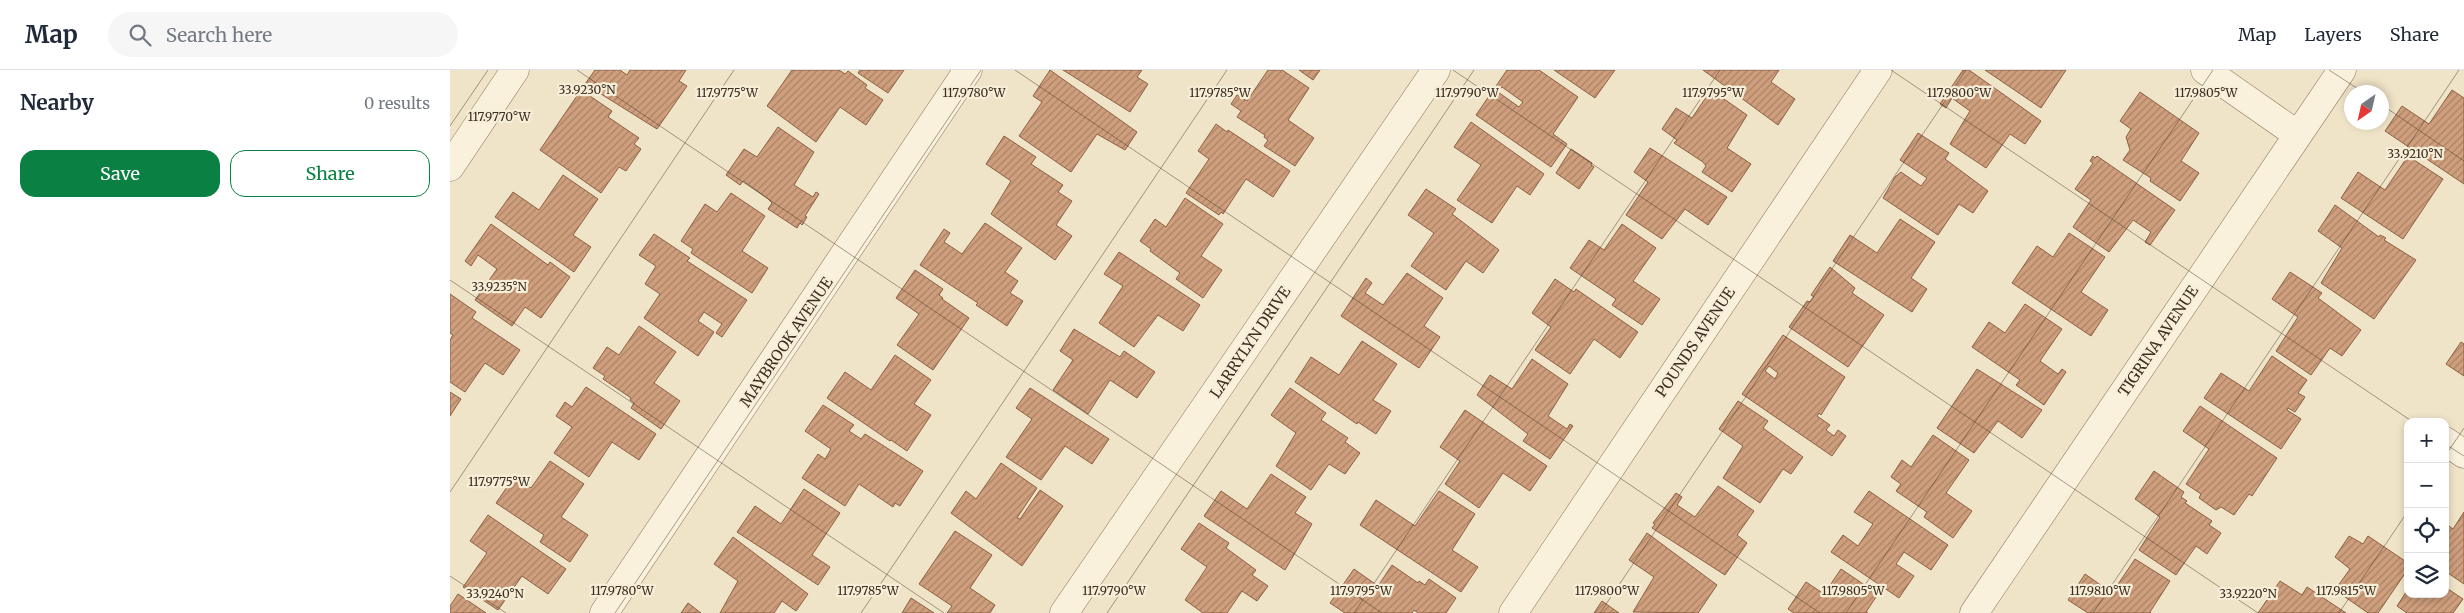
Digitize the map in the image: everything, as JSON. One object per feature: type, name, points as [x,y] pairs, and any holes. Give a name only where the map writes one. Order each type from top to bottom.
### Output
[{"type":"street","points":[[450,168],[515,70]]},
{"type":"street","name":"MAYBROOK AVENUE","points":[[604,613],[968,70]]},
{"type":"street","name":"LARRYLYN DRIVE","points":[[1064,613],[1436,70]]},
{"type":"street","name":"POUNDS AVENUE","points":[[1513,613],[1878,70]]},
{"type":"street","points":[[2205,70],[2298,135]]},
{"type":"street","name":"TIGRINA AVENUE","points":[[1974,613],[2342,70]]},
{"type":"street","points":[[2449,444],[2464,454]]},
{"type":"building","points":[[595,70],[620,70],[627,75],[630,70],[686,70],[679,81],[687,86],[657,129],[585,84]]},
{"type":"building","points":[[792,70],[839,70],[845,74],[848,71],[867,85],[865,88],[883,100],[866,125],[840,107],[816,142],[767,106]]},
{"type":"building","points":[[860,70],[904,70],[888,93],[858,73]]},
{"type":"building","points":[[1050,70],[1137,132],[1125,150],[1097,134],[1071,172],[1019,136],[1042,102],[1033,96]]},
{"type":"building","points":[[1063,70],[1142,70],[1137,77],[1148,84],[1130,112]]},
{"type":"building","points":[[1268,70],[1282,70],[1309,88],[1288,120],[1314,138],[1295,166],[1264,146],[1268,140],[1264,137],[1265,135],[1237,117],[1241,111],[1231,104],[1237,95],[1247,101]]},
{"type":"building","points":[[1299,70],[1320,70],[1313,80]]},
{"type":"building","points":[[1507,70],[1539,70],[1578,97],[1553,134],[1567,144],[1551,167],[1476,115]],"holes":[[[1502,87],[1523,102],[1519,107],[1498,92]]]},
{"type":"building","points":[[1554,70],[1615,70],[1595,98]]},
{"type":"building","points":[[1703,70],[1779,70],[1771,82],[1795,99],[1778,125]]},
{"type":"building","points":[[1963,70],[1969,70],[2041,121],[2025,144],[2010,134],[1986,168],[1950,144],[1970,111],[1952,98],[1946,108],[1940,104]]},
{"type":"building","points":[[1985,70],[2066,70],[2041,108]]},
{"type":"building","points":[[581,90],[612,111],[608,117],[639,138],[634,144],[641,149],[626,171],[619,167],[601,193],[540,150]]},
{"type":"building","points":[[1711,90],[1747,115],[1727,148],[1751,164],[1732,192],[1702,172],[1706,166],[1703,162],[1674,143],[1677,140],[1662,129],[1676,108],[1692,118]]},
{"type":"building","points":[[2452,90],[2464,98],[2464,184],[2385,131],[2389,130],[2389,125],[2402,106],[2429,124]]},
{"type":"building","points":[[2140,92],[2199,133],[2181,161],[2199,173],[2180,201],[2150,181],[2151,178],[2123,160],[2130,150],[2126,137],[2131,129],[2120,121]]},
{"type":"building","points":[[1471,122],[1544,174],[1530,195],[1517,186],[1492,223],[1457,200],[1481,165],[1454,147]]},
{"type":"building","points":[[1216,124],[1290,171],[1273,197],[1246,179],[1223,214],[1221,212],[1219,215],[1186,193],[1209,159],[1198,151]]},
{"type":"building","points":[[778,127],[814,152],[794,185],[813,197],[816,192],[819,194],[805,216],[807,217],[802,225],[800,223],[797,228],[768,209],[772,203],[767,198],[743,181],[740,185],[726,175],[744,149],[757,157]]},
{"type":"building","points":[[1918,133],[1949,153],[1945,159],[1988,191],[1973,213],[1959,204],[1938,235],[1883,198],[1895,177],[1901,172],[1921,186],[1927,178],[1900,160]]},
{"type":"building","points":[[1004,136],[1036,157],[1031,164],[1063,185],[1058,192],[1072,201],[1056,225],[1072,236],[1055,260],[991,214],[1011,181],[986,164]]},
{"type":"building","points":[[1650,148],[1727,197],[1708,225],[1685,209],[1662,239],[1626,215],[1648,182],[1634,172]]},
{"type":"building","points":[[1571,149],[1592,163],[1591,165],[1594,167],[1579,189],[1556,173]]},
{"type":"building","points":[[2093,156],[2095,158],[2097,156],[2175,210],[2150,245],[2145,242],[2151,232],[2133,220],[2109,252],[2073,227],[2091,200],[2075,189],[2093,163],[2090,161]]},
{"type":"building","points":[[2408,156],[2443,179],[2403,239],[2341,198],[2358,172],[2385,190]]},
{"type":"building","points":[[563,175],[598,199],[573,235],[591,247],[574,272],[495,217],[513,192],[539,210]]},
{"type":"building","points":[[1426,189],[1456,209],[1452,214],[1499,250],[1483,273],[1466,261],[1446,290],[1411,266],[1434,233],[1408,215]]},
{"type":"building","points":[[731,193],[765,216],[742,251],[768,268],[752,293],[691,253],[693,249],[681,241],[705,204],[717,212]]},
{"type":"building","points":[[1185,198],[1223,224],[1201,256],[1222,270],[1203,298],[1176,279],[1180,273],[1150,251],[1151,249],[1140,241],[1155,219],[1166,227]]},
{"type":"building","points":[[2335,205],[2379,237],[2380,235],[2386,238],[2384,240],[2416,260],[2374,319],[2321,283],[2342,248],[2318,231]]},
{"type":"building","points":[[1900,219],[1935,242],[1911,278],[1927,289],[1912,312],[1833,261],[1850,235],[1877,253]]},
{"type":"building","points":[[985,223],[1022,248],[1005,272],[1018,281],[1010,293],[1023,301],[1007,326],[976,305],[978,303],[920,265],[944,229],[950,233],[944,242],[962,254]]},
{"type":"building","points":[[491,224],[548,265],[550,262],[570,277],[541,318],[525,307],[512,326],[475,300],[497,269],[478,255],[471,266],[465,261]]},
{"type":"building","points":[[1622,224],[1656,248],[1633,281],[1660,299],[1642,325],[1612,305],[1616,299],[1570,268],[1589,240],[1604,250]]},
{"type":"building","points":[[2069,233],[2105,257],[2081,292],[2108,310],[2091,336],[2012,283],[2037,246],[2053,257]]},
{"type":"building","points":[[654,234],[690,258],[687,261],[747,300],[722,337],[716,333],[722,324],[704,312],[698,321],[714,332],[698,356],[644,318],[660,294],[645,284],[656,266],[639,255]]},
{"type":"building","points":[[1119,252],[1200,305],[1183,331],[1158,315],[1134,347],[1099,323],[1123,286],[1104,274]]},
{"type":"building","points":[[1830,267],[1855,288],[1852,293],[1884,315],[1848,367],[1789,327],[1807,301],[1810,302],[1814,297],[1811,295]]},
{"type":"building","points":[[915,270],[943,289],[939,295],[942,299],[969,318],[933,370],[897,345],[919,314],[896,298]]},
{"type":"building","points":[[2290,272],[2322,293],[2318,298],[2361,330],[2342,356],[2330,348],[2311,375],[2276,351],[2298,317],[2272,299]]},
{"type":"building","points":[[1407,273],[1443,298],[1424,326],[1440,337],[1419,368],[1341,316],[1366,278],[1372,283],[1365,293],[1383,305]]},
{"type":"building","points":[[1555,279],[1574,292],[1576,289],[1638,332],[1620,358],[1594,339],[1570,374],[1535,350],[1551,327],[1532,313]]},
{"type":"building","points":[[450,294],[476,312],[472,318],[520,350],[503,375],[485,363],[465,392],[450,382],[450,340],[453,335],[450,333]]},
{"type":"building","points":[[2025,304],[2062,329],[2040,361],[2058,374],[2062,369],[2066,372],[2044,405],[2016,385],[2020,380],[1972,347],[1989,322],[2005,333]]},
{"type":"building","points":[[639,326],[676,352],[654,383],[680,401],[661,429],[631,408],[634,403],[630,400],[631,398],[603,379],[605,376],[593,368],[607,347],[619,355]]},
{"type":"building","points":[[1074,329],[1120,357],[1124,351],[1155,372],[1137,398],[1110,380],[1088,414],[1053,390],[1073,360],[1060,351]]},
{"type":"building","points":[[1783,335],[1845,377],[1821,415],[1819,413],[1817,416],[1830,425],[1826,430],[1834,436],[1838,430],[1846,436],[1832,456],[1742,394]],"holes":[[[1769,366],[1778,373],[1775,379],[1765,371]]]},
{"type":"building","points":[[1362,341],[1397,364],[1373,400],[1391,411],[1376,434],[1358,422],[1357,424],[1295,382],[1311,357],[1339,375]]},
{"type":"building","points":[[2461,342],[2464,344],[2464,376],[2446,364]]},
{"type":"building","points":[[895,355],[931,380],[914,404],[931,415],[907,451],[827,398],[845,372],[871,390]]},
{"type":"building","points":[[2272,356],[2307,380],[2298,393],[2305,397],[2295,412],[2288,408],[2287,410],[2301,419],[2281,449],[2204,398],[2221,373],[2249,391]]},
{"type":"building","points":[[1532,359],[1568,384],[1548,416],[1567,429],[1570,424],[1573,426],[1550,459],[1523,441],[1528,434],[1477,395],[1490,375],[1512,389]]},
{"type":"building","points":[[1977,369],[2042,410],[2022,438],[1998,421],[1974,453],[1937,428]]},
{"type":"building","points":[[586,387],[656,434],[639,460],[612,442],[589,477],[554,453],[572,427],[556,416],[565,402],[572,407]]},
{"type":"building","points":[[1030,388],[1109,439],[1092,464],[1065,446],[1041,480],[1006,457],[1032,419],[1016,408]]},
{"type":"building","points":[[1290,388],[1326,413],[1321,420],[1348,438],[1345,442],[1360,453],[1345,474],[1329,464],[1311,490],[1276,466],[1296,433],[1271,415]]},
{"type":"building","points":[[450,392],[461,399],[450,416]]},
{"type":"building","points":[[1738,401],[1768,421],[1763,428],[1803,457],[1791,474],[1783,469],[1760,503],[1723,478],[1743,446],[1719,429]]},
{"type":"building","points":[[823,405],[854,425],[849,431],[861,439],[865,434],[923,471],[900,506],[895,503],[893,507],[859,484],[845,506],[802,478],[818,454],[825,459],[831,449],[805,431]]},
{"type":"building","points":[[2200,406],[2277,458],[2252,496],[2249,494],[2234,515],[2221,507],[2216,510],[2199,498],[2201,494],[2186,484],[2209,449],[2183,431]]},
{"type":"building","points":[[1465,410],[1547,466],[1530,491],[1503,473],[1479,508],[1445,484],[1460,461],[1440,447]]},
{"type":"building","points":[[1933,435],[1969,460],[1946,493],[1972,511],[1953,538],[1924,517],[1927,512],[1896,491],[1901,484],[1891,477],[1902,460],[1911,467]]},
{"type":"building","points":[[550,461],[584,484],[561,517],[588,535],[570,562],[540,542],[544,535],[496,503],[514,477],[531,488]]},
{"type":"building","points":[[1001,463],[1037,488],[1017,518],[1020,519],[1040,490],[1063,506],[1022,566],[951,513],[966,491],[976,499]]},
{"type":"building","points":[[2154,471],[2184,492],[2181,497],[2187,501],[2185,503],[2212,521],[2209,525],[2221,533],[2207,554],[2196,546],[2176,575],[2139,550],[2160,517],[2135,499]]},
{"type":"building","points":[[1271,474],[1306,497],[1295,513],[1312,524],[1285,570],[1204,516],[1221,491],[1247,509]]},
{"type":"building","points":[[1718,486],[1754,511],[1737,535],[1747,543],[1725,575],[1652,528],[1655,524],[1653,523],[1676,493],[1682,497],[1677,505],[1695,517]]},
{"type":"building","points":[[804,489],[840,513],[812,555],[830,567],[818,585],[737,532],[755,506],[781,524]]},
{"type":"building","points":[[1439,491],[1475,514],[1452,550],[1478,567],[1461,592],[1360,525],[1376,500],[1415,526]]},
{"type":"building","points":[[1869,491],[1948,545],[1931,570],[1904,552],[1896,564],[1914,576],[1899,598],[1831,552],[1843,535],[1858,546],[1873,524],[1854,512]]},
{"type":"building","points":[[2464,512],[2464,584],[2449,574],[2449,526],[2453,529]]},
{"type":"building","points":[[488,515],[566,569],[548,594],[522,576],[498,610],[463,587],[487,553],[470,541]]},
{"type":"building","points":[[1199,523],[1229,543],[1226,548],[1256,570],[1252,575],[1268,586],[1257,601],[1242,591],[1227,613],[1203,613],[1185,600],[1207,567],[1181,549]]},
{"type":"building","points":[[955,531],[992,555],[970,588],[995,605],[990,613],[947,613],[952,606],[919,584]]},
{"type":"building","points":[[1647,533],[1717,585],[1698,613],[1633,612],[1654,577],[1629,560]]},
{"type":"building","points":[[2349,536],[2363,544],[2368,536],[2404,560],[2404,575],[2378,613],[2368,613],[2335,590],[2350,569],[2335,557]]},
{"type":"building","points":[[733,537],[808,594],[796,611],[782,601],[774,613],[720,613],[738,581],[714,564]]},
{"type":"building","points":[[2135,559],[2170,581],[2151,613],[2088,613],[2068,600],[2085,574],[2112,593]]},
{"type":"building","points":[[1392,565],[1418,583],[1419,581],[1425,585],[1429,579],[1456,598],[1446,613],[1418,613],[1414,610],[1412,613],[1345,613],[1330,603],[1354,569],[1378,586]]},
{"type":"building","points":[[1841,569],[1878,594],[1866,612],[1868,613],[1794,613],[1788,609],[1806,582],[1824,594]]},
{"type":"building","points":[[2280,581],[2302,595],[2307,587],[2346,613],[2258,613]]},
{"type":"building","points":[[2449,590],[2463,599],[2453,613],[2407,613],[2397,606],[2404,595],[2404,598],[2449,598]]},
{"type":"building","points":[[458,594],[486,613],[450,613],[450,606]]},
{"type":"building","points":[[911,598],[934,613],[902,613]]},
{"type":"building","points":[[1602,601],[1619,613],[1594,613]]},
{"type":"building","points":[[688,603],[701,613],[681,613]]}]
